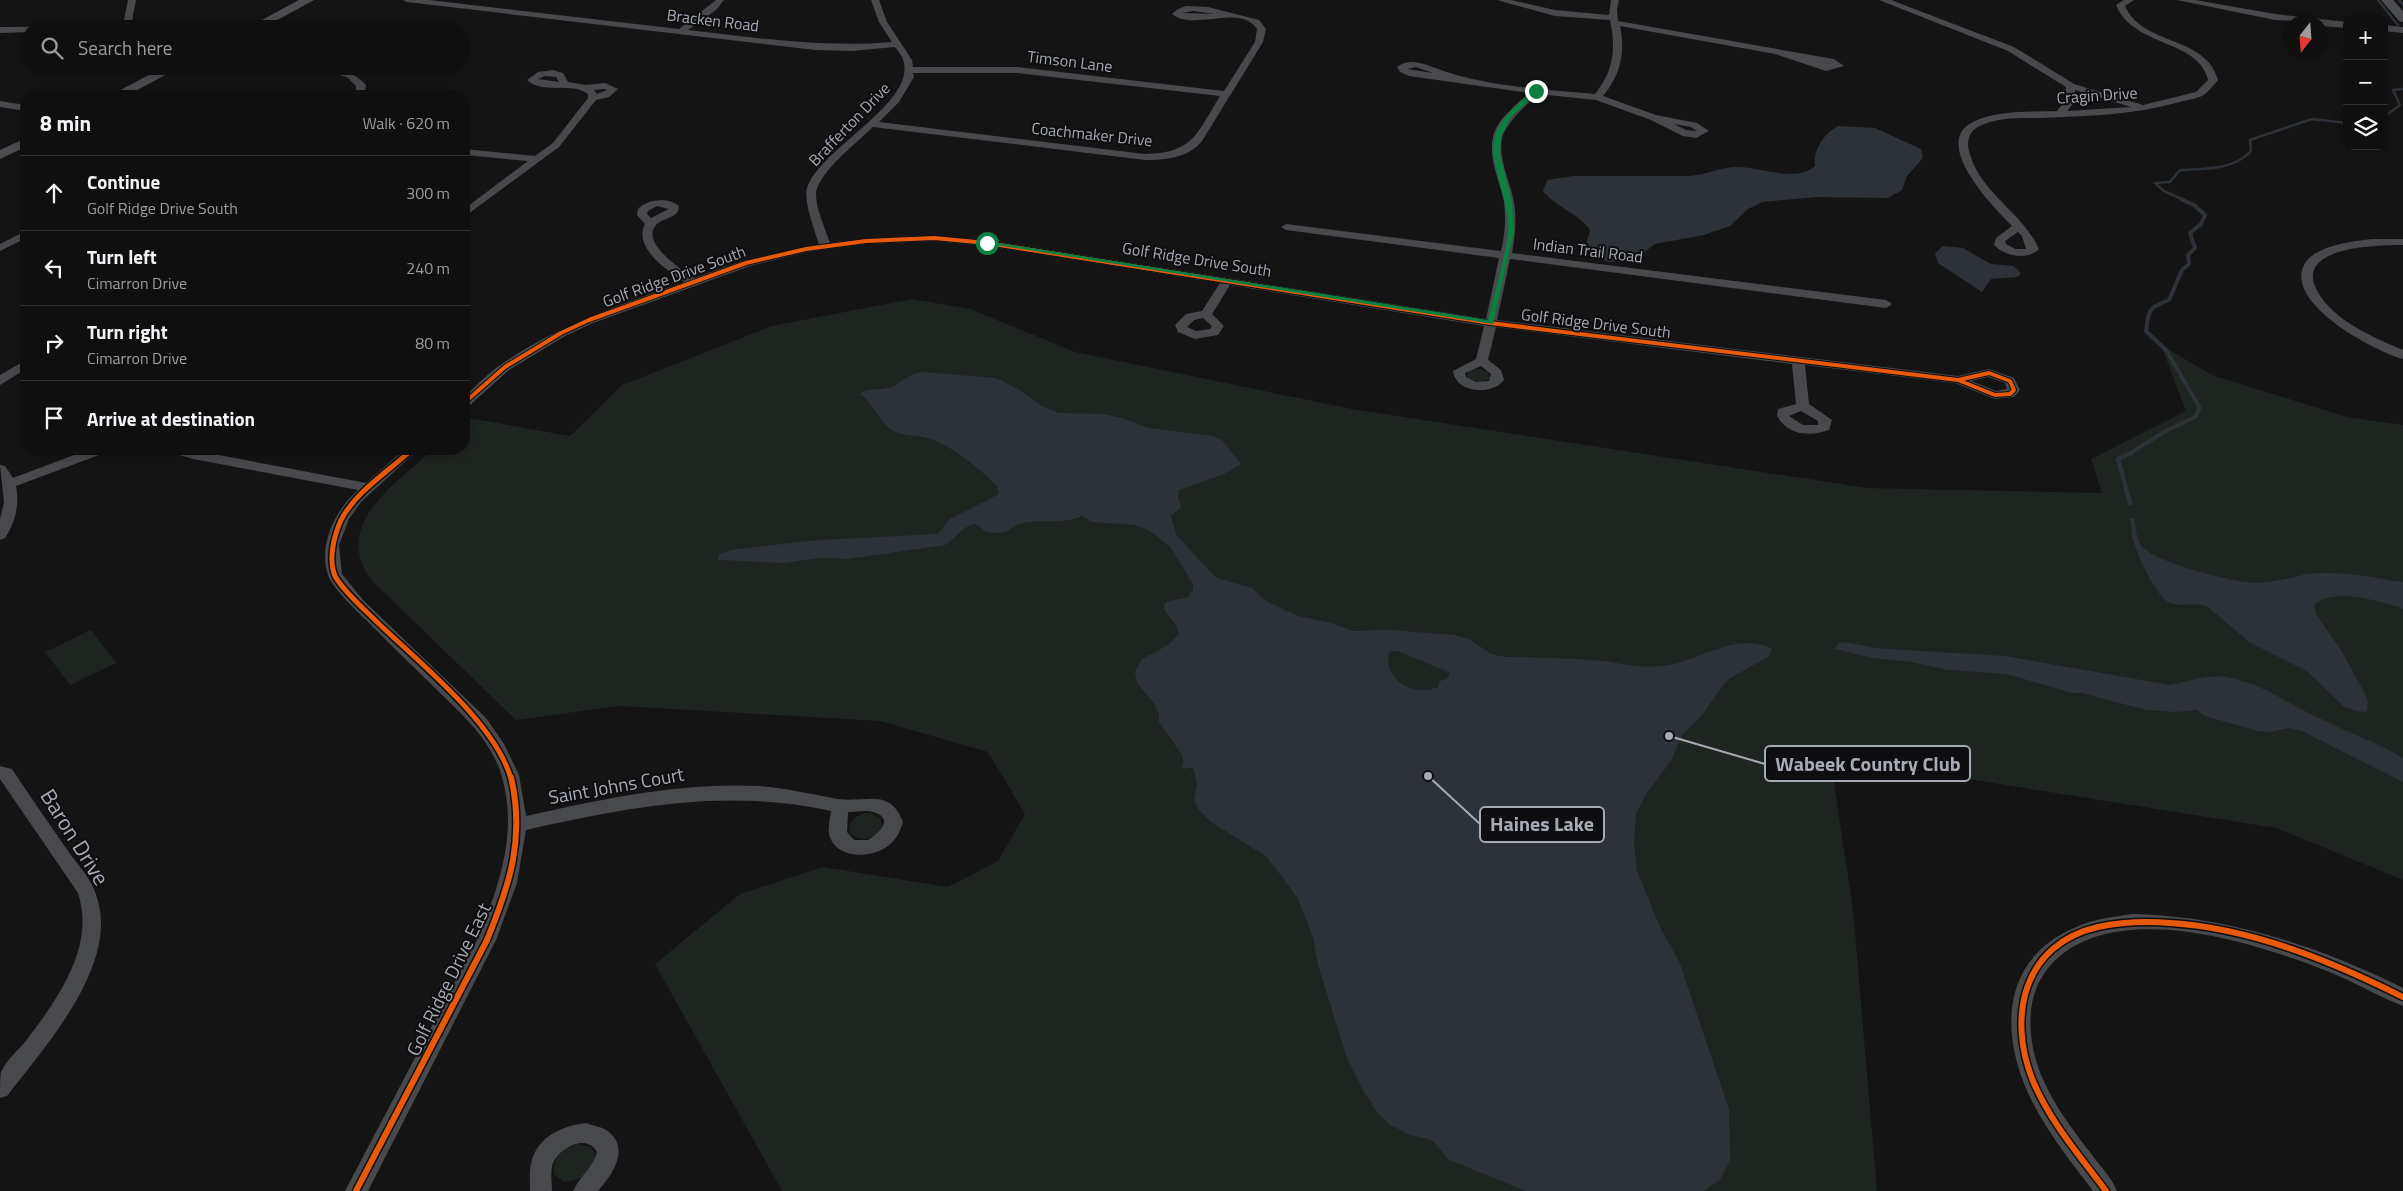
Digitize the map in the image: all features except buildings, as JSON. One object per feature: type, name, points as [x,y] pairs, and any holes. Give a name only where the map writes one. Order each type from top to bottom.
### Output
[{"type":"street","points":[[128,20],[132,0]]},
{"type":"street","points":[[269,20],[308,0]]},
{"type":"street","name":"Bracken Road","points":[[407,0],[834,48],[898,44]]},
{"type":"street","points":[[680,32],[713,8],[720,0]]},
{"type":"street","name":"Brafferton Drive","points":[[825,246],[811,196],[812,187],[824,169],[872,124],[902,92],[907,84],[910,70],[908,60],[883,22],[875,0]]},
{"type":"street","points":[[1501,0],[1555,13],[1613,21],[1834,62],[1840,66],[1831,69],[1821,67],[1787,54]]},
{"type":"street","points":[[1597,97],[1609,80],[1617,61],[1618,42],[1611,10],[1616,0]]},
{"type":"street","points":[[1883,0],[2010,49],[2071,86],[2145,108]]},
{"type":"street","points":[[2181,0],[2283,18]]},
{"type":"street","points":[[2386,0],[2403,18]]},
{"type":"street","name":"Cragin Drive","points":[[2017,228],[1978,182],[1964,151],[1965,133],[1977,123],[1998,118],[2114,112],[2145,108],[2199,94],[2211,84],[2213,76],[2210,68],[2198,58],[2129,21],[2121,13],[2121,1]]},
{"type":"street","name":"Coachmaker Drive","points":[[872,124],[1134,156],[1167,156],[1184,152],[1194,145],[1259,42],[1262,33],[1262,29],[1255,22],[1228,14]]},
{"type":"street","points":[[2328,23],[2343,25]]},
{"type":"street","points":[[2388,28],[2403,30]]},
{"type":"street","points":[[0,30],[20,30]]},
{"type":"street","name":"Timson Lane","points":[[910,70],[1017,70],[1226,94]]},
{"type":"street","points":[[128,90],[158,75]]},
{"type":"street","points":[[350,75],[361,85],[360,90]]},
{"type":"street","points":[[1455,78],[1536,91],[1597,97],[1654,118]]},
{"type":"street","points":[[564,82],[586,88],[592,93],[593,98]]},
{"type":"street","points":[[470,210],[538,159],[561,139],[593,98],[610,93],[612,88],[598,86],[586,88]]},
{"type":"street","points":[[2060,114],[2070,102],[2071,86]]},
{"type":"street","points":[[1482,360],[1507,256],[1511,216],[1498,161],[1498,136],[1509,116],[1536,91]]},
{"type":"street","points":[[0,104],[20,107]]},
{"type":"street","points":[[0,155],[20,145]]},
{"type":"street","points":[[470,153],[538,159]]},
{"type":"street","points":[[651,224],[648,236],[654,250],[692,282]]},
{"type":"street","name":"Indian Trail Road","points":[[1286,227],[1886,304]]},
{"type":"street","points":[[0,248],[20,237]]},
{"type":"street","name":"Golf Ridge Drive South","points":[[470,398],[505,367],[561,333],[589,320],[759,259],[825,246],[886,239],[953,239],[1490,323],[1958,380]]},
{"type":"street","points":[[2403,242],[2365,242],[2335,248],[2320,255],[2312,263],[2307,277],[2315,297],[2335,317],[2367,338],[2403,355]]},
{"type":"street","points":[[1206,314],[1227,281]]},
{"type":"street","points":[[1798,360],[1803,406]]},
{"type":"street","points":[[0,381],[20,368]]},
{"type":"street","points":[[9,484],[86,455]]},
{"type":"street","points":[[193,455],[368,488],[406,455]]},
{"type":"street","points":[[0,469],[9,484],[10,506],[0,535]]},
{"type":"street","name":"Golf Ridge Drive East","points":[[356,1191],[487,940],[512,871],[518,843],[513,779],[495,741],[474,716],[359,605],[335,575],[331,557],[334,536],[350,506],[368,488]]},
{"type":"street","name":"Baron Drive","points":[[0,772],[6,774],[86,891],[92,912],[88,948],[81,973],[69,996],[0,1089]]},
{"type":"street","name":"Saint Johns Court","points":[[518,825],[619,802],[695,793],[778,794],[819,800],[840,806]]},
{"type":"street","points":[[2106,1191],[2059,1127],[2045,1103],[2034,1081],[2022,1038],[2023,1000],[2030,977],[2045,957],[2059,945],[2077,934],[2114,924],[2154,922],[2203,928],[2308,955],[2358,975],[2403,997]]},
{"type":"street","points":[[541,1191],[540,1168],[547,1152],[560,1140],[583,1131],[594,1133],[603,1139],[608,1147],[609,1157],[598,1178],[584,1191]]},
{"type":"shaded area","points":[[1839,126],[1875,128],[1921,149],[1923,158],[1907,176],[1902,190],[1888,198],[1816,197],[1762,202],[1748,209],[1730,226],[1704,235],[1655,244],[1634,260],[1608,262],[1584,253],[1590,230],[1543,191],[1547,180],[1573,176],[1689,176],[1738,167],[1788,174],[1798,173],[1807,171],[1815,166],[1817,149],[1820,143],[1828,133]]},
{"type":"shaded area","points":[[1943,246],[1963,248],[1991,264],[2014,266],[2021,274],[2017,277],[1991,279],[1982,292],[1938,263],[1935,253]]},
{"type":"shaded area","points":[[912,299],[970,309],[1075,352],[1352,409],[1867,488],[2102,493],[2091,459],[2186,411],[2161,345],[2212,375],[2347,417],[2403,425],[2403,880],[2276,828],[1830,757],[1853,909],[1877,1191],[782,1191],[655,964],[740,894],[823,867],[948,887],[998,861],[1025,814],[988,752],[880,721],[619,706],[516,720],[372,581],[361,561],[359,542],[363,524],[373,507],[402,476],[427,455],[470,455],[470,418],[570,436],[622,385],[772,326]]},
{"type":"shaded area","points":[[1480,369],[1488,372],[1490,379],[1479,382],[1468,378],[1467,375],[1470,370]]},
{"type":"shaded area","points":[[916,373],[996,378],[1018,389],[1042,406],[1059,413],[1103,414],[1122,418],[1149,428],[1213,436],[1223,441],[1241,464],[1224,474],[1179,490],[1178,496],[1181,507],[1171,516],[1176,534],[1217,578],[1252,588],[1266,601],[1298,616],[1332,623],[1352,631],[1390,630],[1455,635],[1471,640],[1491,654],[1505,657],[1593,660],[1650,667],[1682,662],[1721,648],[1746,643],[1759,644],[1772,649],[1768,657],[1732,677],[1724,684],[1701,716],[1682,735],[1671,761],[1646,794],[1636,814],[1634,842],[1637,871],[1660,927],[1679,961],[1729,1109],[1730,1161],[1720,1180],[1704,1191],[1526,1191],[1449,1160],[1432,1140],[1410,1135],[1389,1124],[1377,1112],[1363,1090],[1347,1058],[1318,965],[1313,937],[1297,897],[1267,857],[1211,822],[1199,810],[1194,800],[1197,784],[1193,767],[1184,769],[1182,755],[1159,722],[1159,715],[1153,702],[1137,683],[1135,672],[1142,659],[1168,645],[1179,634],[1164,605],[1168,601],[1187,598],[1193,589],[1193,584],[1170,547],[1149,530],[1135,525],[1092,522],[1082,516],[1059,521],[1027,522],[998,533],[986,531],[974,524],[965,528],[945,545],[848,559],[819,558],[784,563],[718,560],[719,554],[736,549],[818,540],[938,534],[950,519],[999,494],[997,486],[966,459],[949,448],[931,439],[893,431],[860,394],[870,390],[892,387]],"holes":[[[1397,651],[1450,674],[1447,679],[1440,681],[1438,687],[1429,690],[1410,688],[1402,684],[1391,671],[1388,662],[1389,652]]]},
{"type":"shaded area","points":[[2129,518],[2134,518],[2140,544],[2147,551],[2177,565],[2215,576],[2259,583],[2315,573],[2343,573],[2403,582],[2403,609],[2371,600],[2344,596],[2322,600],[2314,606],[2316,614],[2341,650],[2365,694],[2368,701],[2367,712],[2356,711],[2343,706],[2307,671],[2249,642],[2208,607],[2175,604],[2165,599],[2153,584],[2142,563],[2132,537]]},
{"type":"shaded area","points":[[91,630],[116,663],[70,685],[45,652]]},
{"type":"shaded area","points":[[1846,642],[1875,648],[2005,656],[2170,685],[2219,676],[2250,683],[2403,758],[2403,782],[2302,731],[2289,728],[2270,732],[2258,731],[2205,716],[2197,710],[2175,712],[2146,710],[2082,693],[2072,693],[2007,674],[1948,670],[1911,662],[1873,658],[1835,649],[1839,643]]},
{"type":"shaded area","points":[[865,813],[871,813],[880,818],[882,827],[872,837],[863,839],[854,837],[850,834],[849,830],[851,823],[855,818]]},
{"type":"shaded area","points":[[576,1144],[591,1147],[595,1154],[595,1160],[590,1171],[584,1176],[564,1182],[554,1174],[556,1159],[562,1151]]},
{"type":"waterway","points":[[2378,0],[2398,25]]},
{"type":"waterway","points":[[2399,0],[2403,5]]},
{"type":"waterway","points":[[2388,114],[2400,105],[2393,90],[2403,89]]},
{"type":"waterway","points":[[2184,200],[2164,191],[2155,183],[2170,182],[2180,170],[2218,167],[2236,162],[2251,151],[2250,140],[2312,119],[2343,123]]},
{"type":"waterway","points":[[2129,454],[2164,432],[2195,417],[2200,408],[2166,350],[2146,331],[2151,310],[2169,300],[2182,270],[2189,264],[2188,255],[2195,248],[2190,233],[2201,224],[2205,215],[2194,205],[2181,199]]},
{"type":"waterway","points":[[2130,503],[2118,459],[2132,453]]},
{"type":"cycle path","points":[[470,398],[505,367],[561,333],[589,320],[746,263],[806,249],[866,241],[934,238],[987,243],[1490,323],[1958,380]]},
{"type":"cycle path","points":[[1989,373],[2010,381],[2014,390],[2010,394],[1995,395],[1958,380],[1989,373]]},
{"type":"cycle path","points":[[356,1191],[487,940],[508,883],[515,856],[518,829],[516,802],[510,775],[498,749],[480,722],[359,605],[335,575],[332,545],[342,519],[356,499],[406,455]]},
{"type":"cycle path","points":[[2106,1191],[2066,1138],[2048,1110],[2033,1081],[2024,1053],[2020,1022],[2024,991],[2038,965],[2065,942],[2081,933],[2098,927],[2133,922],[2171,923],[2212,929],[2254,938],[2295,951],[2371,981],[2403,997]]},
{"type":"place","name":"Wabeek Country Club","points":[[1669,736]]},
{"type":"place","name":"Haines Lake","points":[[1428,776]]},
{"type":"route","points":[[987,243],[1490,323],[1510,244],[1511,231],[1509,202],[1497,155],[1498,136],[1500,129],[1509,116],[1536,91]]}]
